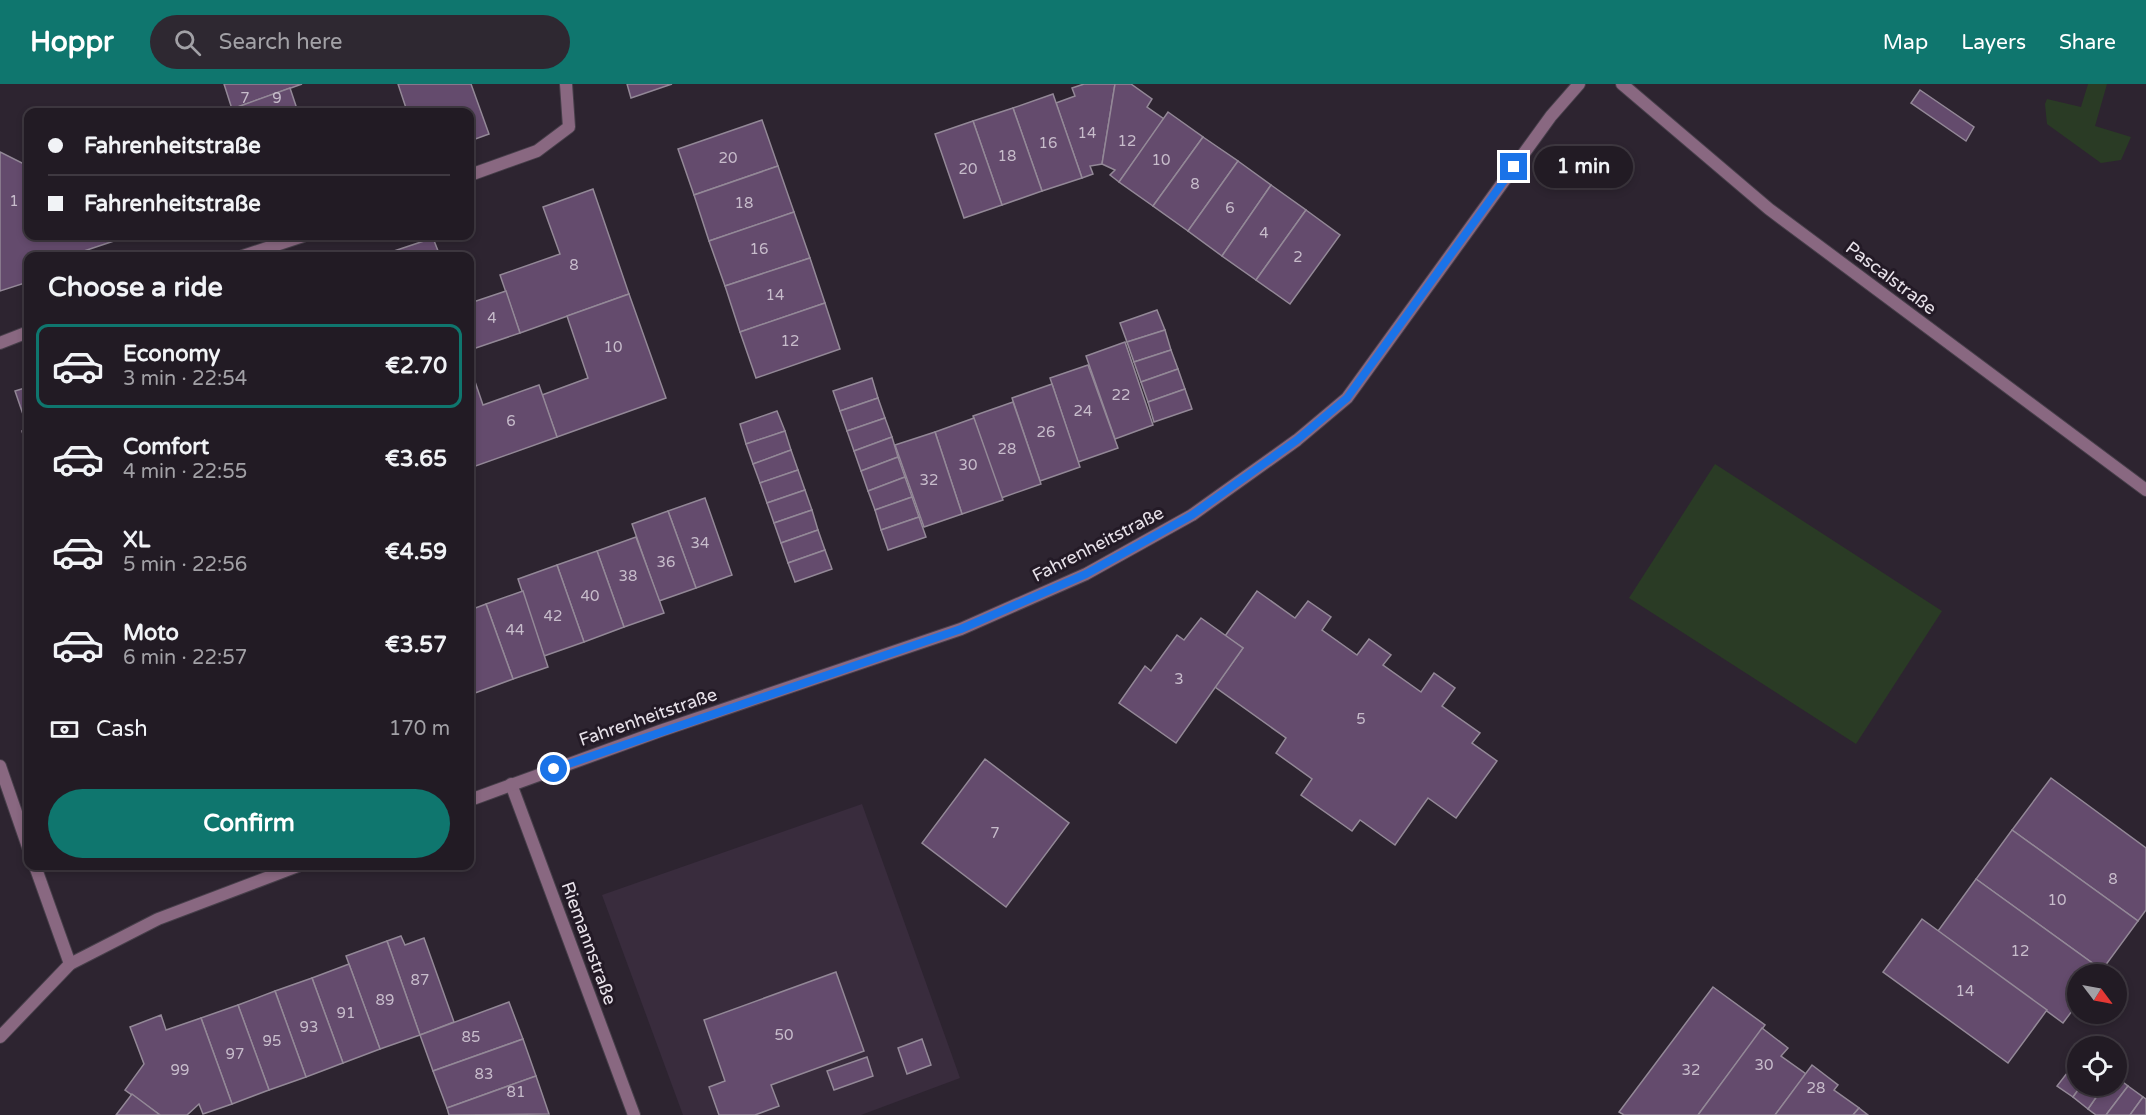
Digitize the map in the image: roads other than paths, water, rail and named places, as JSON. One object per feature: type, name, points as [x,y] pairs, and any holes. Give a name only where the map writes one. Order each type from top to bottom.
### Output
[{"type":"street","points":[[474,174],[537,151],[569,127],[566,84]]},
{"type":"street","name":"Fahrenheitstraße","points":[[474,799],[511,784],[961,629],[1086,574],[1192,515],[1297,440],[1347,398],[1551,116],[1580,84]]},
{"type":"street","name":"Pascalstraße","points":[[1622,84],[1769,209],[2146,490]]},
{"type":"street","points":[[255,252],[291,240]]},
{"type":"street","points":[[0,343],[24,334]]},
{"type":"street","points":[[0,766],[24,835]]},
{"type":"street","name":"Riemannstraße","points":[[511,784],[634,1115]]},
{"type":"street","points":[[36,870],[70,964]]},
{"type":"street","points":[[0,1037],[70,964],[158,919],[287,870]]}]
